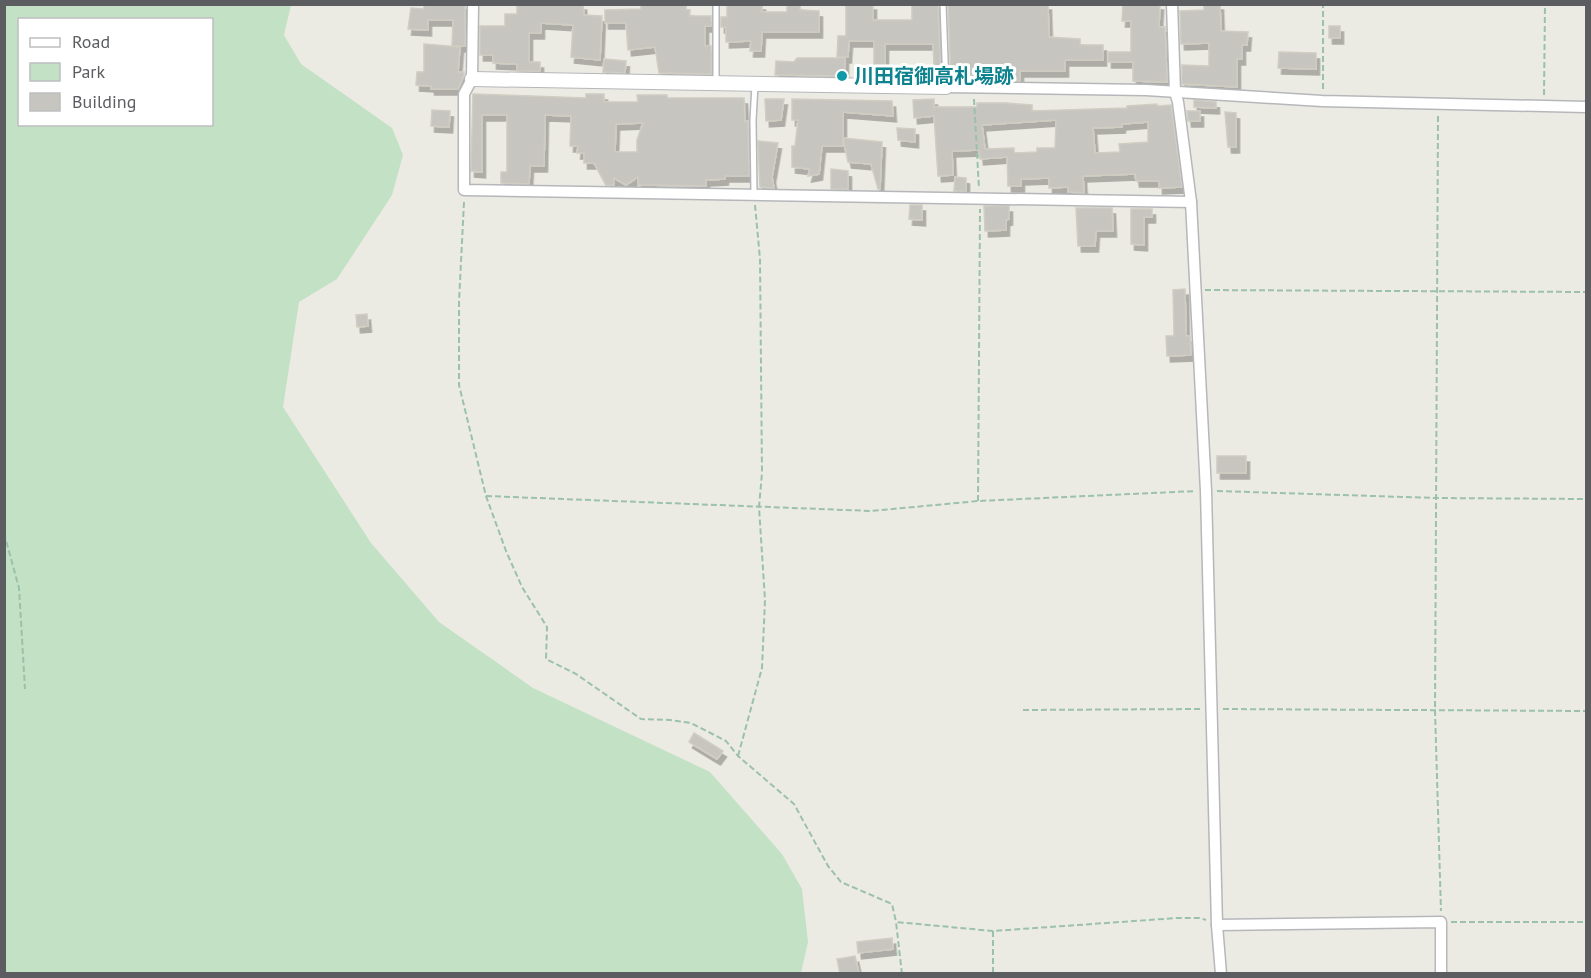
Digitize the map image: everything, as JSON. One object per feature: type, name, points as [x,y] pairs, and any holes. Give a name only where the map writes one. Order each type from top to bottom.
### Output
[{"type":"street","points":[[473,4],[472,79],[464,94],[464,190],[1191,202]]},
{"type":"street","points":[[1172,4],[1175,92],[1191,202],[1206,491],[1217,925],[1221,974]]},
{"type":"street","points":[[472,79],[1175,92],[1322,101],[1587,107]]},
{"type":"street","points":[[1217,925],[1441,922],[1441,974]]},
{"type":"lane","points":[[716,4],[716,83]]},
{"type":"lane","points":[[943,4],[946,87]]},
{"type":"lane","points":[[754,194],[753,120],[756,84]]},
{"type":"path","points":[[1322,101],[1323,4]]},
{"type":"path","points":[[1544,107],[1545,4]]},
{"type":"path","points":[[974,87],[980,199],[978,501]]},
{"type":"path","points":[[1438,105],[1435,710],[1441,922],[1587,922]]},
{"type":"path","points":[[464,190],[459,302],[459,385],[486,496],[522,587],[547,627],[546,659],[576,674],[641,719],[691,723],[726,741],[738,756],[794,804],[828,866],[841,882],[892,904],[902,974]]},
{"type":"path","points":[[738,756],[762,668],[765,600],[759,507],[762,473],[760,259],[754,194]]},
{"type":"path","points":[[1194,290],[1587,292]]},
{"type":"path","points":[[486,496],[871,511],[978,501],[1206,491],[1436,498],[1587,499]]},
{"type":"path","points":[[4,533],[19,588],[25,689]]},
{"type":"path","points":[[1023,710],[1587,711]]},
{"type":"path","points":[[896,922],[993,931],[1177,918],[1200,918],[1217,925]]},
{"type":"path","points":[[993,931],[993,974]]},
{"type":"green space","points":[[5,4],[291,5],[284,35],[301,64],[392,128],[403,155],[392,195],[337,279],[299,302],[283,407],[371,543],[439,622],[533,688],[710,772],[782,854],[802,889],[808,942],[801,973],[5,973]]},
{"type":"building","points":[[424,4],[465,4],[465,46],[452,46],[453,20],[428,20],[428,30],[408,29],[411,8],[424,9]]},
{"type":"building","points":[[517,4],[583,4],[584,15],[602,16],[600,60],[571,57],[573,25],[541,23],[541,33],[529,33],[529,62],[540,62],[540,71],[517,71],[517,64],[493,63],[493,55],[480,55],[480,26],[505,26],[505,14],[517,14]]},
{"type":"building","points":[[641,4],[686,4],[686,10],[690,10],[689,16],[711,16],[711,26],[705,26],[705,46],[711,46],[711,74],[659,73],[655,47],[628,50],[626,23],[605,23],[605,10],[641,9]]},
{"type":"building","points":[[727,4],[762,4],[762,12],[787,12],[787,4],[800,4],[800,10],[819,11],[819,32],[762,32],[761,51],[750,51],[751,41],[726,42],[726,27],[721,27],[721,17],[727,17]]},
{"type":"building","points":[[846,4],[873,4],[873,20],[912,20],[912,4],[938,4],[941,78],[896,77],[896,67],[934,67],[933,44],[885,44],[885,70],[874,70],[874,41],[849,41],[848,57],[837,57],[838,36],[846,36]]},
{"type":"building","points":[[948,4],[1048,4],[1049,37],[1080,39],[1080,45],[1103,45],[1103,60],[1065,60],[1065,71],[1020,71],[1020,81],[1005,80],[1005,72],[977,72],[977,80],[951,80]]},
{"type":"building","points":[[1123,4],[1160,4],[1159,27],[1165,27],[1167,82],[1133,81],[1133,62],[1108,62],[1108,52],[1131,52],[1131,21],[1122,21]]},
{"type":"building","points":[[1204,4],[1220,4],[1221,31],[1248,32],[1247,45],[1242,45],[1242,59],[1237,59],[1237,87],[1182,84],[1182,65],[1209,66],[1209,43],[1181,44],[1180,11],[1204,10]]},
{"type":"building","points":[[1329,26],[1340,26],[1340,38],[1329,38]]},
{"type":"building","points":[[424,44],[460,47],[458,72],[464,72],[464,75],[458,89],[431,89],[431,86],[416,85],[417,72],[424,72]]},
{"type":"building","points":[[1279,52],[1316,53],[1316,69],[1278,68]]},
{"type":"building","points":[[797,58],[845,58],[845,76],[775,75],[776,61],[794,62]]},
{"type":"building","points":[[604,59],[626,61],[625,73],[603,72]]},
{"type":"building","points":[[473,94],[586,98],[586,94],[604,94],[604,102],[638,102],[637,95],[667,95],[667,98],[744,98],[745,122],[748,121],[749,176],[725,176],[725,179],[706,180],[706,186],[638,185],[638,177],[626,185],[614,178],[614,185],[606,185],[594,163],[584,163],[584,153],[577,153],[578,146],[570,146],[571,116],[545,115],[544,166],[530,166],[529,184],[501,183],[501,172],[507,172],[507,115],[482,115],[482,172],[471,171]],"holes":[[[643,123],[637,140],[637,152],[615,152],[616,124]]]},
{"type":"building","points":[[765,99],[784,99],[781,120],[766,121]]},
{"type":"building","points":[[792,99],[892,101],[893,116],[843,112],[843,146],[822,146],[819,174],[808,176],[810,169],[792,167],[792,146],[795,146],[798,120],[792,120]]},
{"type":"building","points":[[934,99],[934,107],[977,107],[977,103],[1032,105],[1032,111],[1171,105],[1182,187],[1159,188],[1159,181],[1136,181],[1135,174],[1083,176],[1084,193],[1068,192],[1068,187],[1049,188],[1049,178],[1021,179],[1021,186],[1008,186],[1007,157],[980,159],[979,150],[952,151],[953,175],[938,176],[934,116],[914,118],[913,100]],"holes":[[[1056,120],[1055,148],[1037,148],[1037,152],[1014,153],[1014,148],[985,149],[982,125]],[[1148,122],[1148,142],[1119,144],[1120,152],[1095,153],[1093,128],[1122,127],[1122,124]]]},
{"type":"building","points":[[1194,100],[1216,102],[1216,108],[1194,107]]},
{"type":"building","points":[[432,110],[450,111],[449,127],[431,126]]},
{"type":"building","points":[[1187,111],[1200,111],[1200,121],[1188,121]]},
{"type":"building","points":[[1225,112],[1236,113],[1236,147],[1228,147]]},
{"type":"building","points":[[897,128],[915,129],[915,142],[898,140]]},
{"type":"building","points":[[843,138],[882,142],[880,189],[878,189],[871,164],[848,162]]},
{"type":"building","points":[[758,141],[778,143],[772,177],[774,188],[760,187]]},
{"type":"building","points":[[831,169],[848,171],[848,189],[831,189]]},
{"type":"building","points":[[955,177],[966,178],[966,191],[954,191]]},
{"type":"building","points":[[910,205],[922,205],[922,220],[909,219]]},
{"type":"building","points":[[984,206],[1009,206],[1006,230],[985,231]]},
{"type":"building","points":[[1076,208],[1112,208],[1113,231],[1096,231],[1095,246],[1078,246]]},
{"type":"building","points":[[1131,209],[1152,209],[1152,217],[1144,217],[1144,245],[1131,244]]},
{"type":"building","points":[[1185,289],[1186,336],[1190,336],[1191,355],[1167,356],[1166,336],[1174,336],[1173,290]]},
{"type":"building","points":[[367,314],[368,326],[357,327],[356,315]]},
{"type":"building","points":[[1217,456],[1246,456],[1246,473],[1217,473]]},
{"type":"building","points":[[694,733],[723,751],[717,759],[689,742]]},
{"type":"building","points":[[892,938],[893,949],[858,953],[857,942]]},
{"type":"building","points":[[855,956],[859,974],[840,974],[837,959]]},
{"type":"place","name":"川田宿御高札場跡","points":[[842,76]]}]
